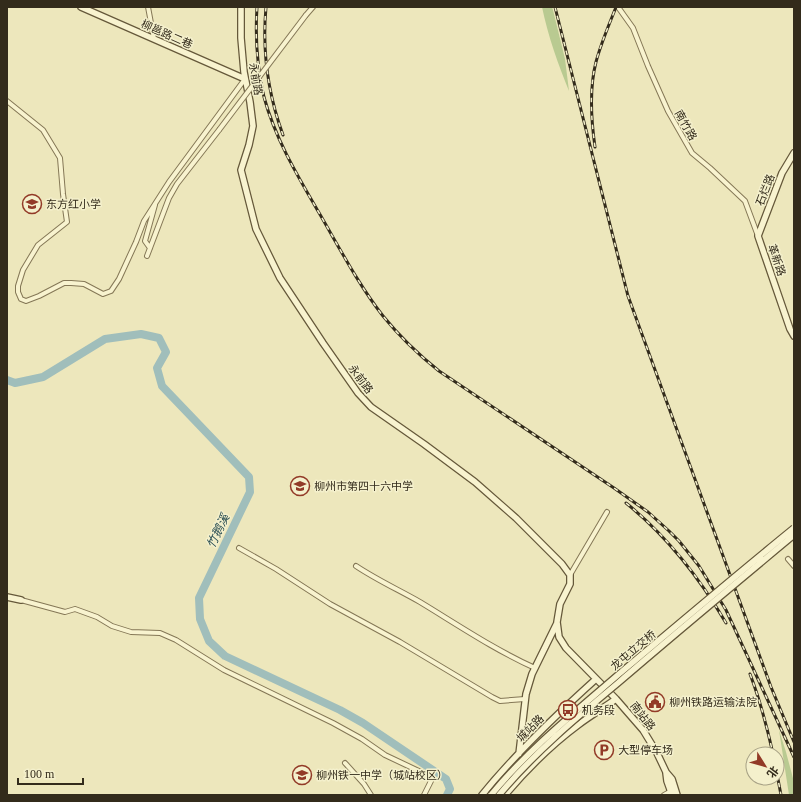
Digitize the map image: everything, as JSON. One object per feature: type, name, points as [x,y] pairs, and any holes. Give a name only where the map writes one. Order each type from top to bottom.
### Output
[{"type":"street","name":"柳邕路二巷","points":[[80,7],[245,79]]},
{"type":"street","points":[[148,7],[154,39]]},
{"type":"street","name":"永前路","points":[[241,7],[241,38],[245,79],[253,126],[241,170],[256,229],[280,278],[358,393],[371,407],[424,444],[481,487],[521,523],[562,564],[570,575]]},
{"type":"street","points":[[147,256],[169,198],[177,184],[313,7]]},
{"type":"street","name":"南竹路","points":[[618,7],[633,28],[665,104],[692,153],[745,201],[758,236]]},
{"type":"street","points":[[7,101],[42,130],[60,158],[67,222],[38,245],[23,270],[18,286],[18,292],[21,299],[26,301],[64,283],[71,282],[84,284],[103,294],[111,291],[120,279],[144,221],[156,201],[245,79]]},
{"type":"street","name":"石烂路","points":[[758,236],[782,173],[794,153]]},
{"type":"street","points":[[150,248],[145,241],[156,201]]},
{"type":"street","name":"革新路","points":[[758,236],[790,329],[794,336]]},
{"type":"street","points":[[519,754],[525,699],[532,674],[557,622],[560,604],[570,584],[570,575],[608,512]]},
{"type":"street","name":"龙屯立交桥","points":[[491,795],[505,778],[537,746],[566,720],[794,528]]},
{"type":"street","name":"龙屯立交桥","points":[[499,795],[541,750],[570,724],[794,535]]},
{"type":"street","points":[[239,548],[276,569],[330,604],[400,642],[492,697],[500,701],[525,699]]},
{"type":"street","points":[[788,559],[794,566]]},
{"type":"street","points":[[356,566],[418,601],[514,659],[535,668]]},
{"type":"street","points":[[7,598],[21,600],[65,612],[75,609],[98,617],[112,626],[131,632],[160,633],[176,640],[224,670],[333,723],[385,755],[423,773],[430,781],[424,795]]},
{"type":"street","points":[[557,622],[559,636],[566,648],[596,679]]},
{"type":"street","name":"南站路","points":[[596,679],[643,730],[657,753],[666,772],[672,779],[677,795]]},
{"type":"street","name":"城站路","points":[[482,795],[519,754],[596,679]]},
{"type":"street","points":[[505,795],[559,740],[579,724],[616,699]]},
{"type":"street","points":[[345,763],[364,784],[371,795]]},
{"type":"street","name":"南站路","points":[[666,772],[671,793]]},
{"type":"street","points":[[664,795],[671,793]]},
{"type":"green space","points":[[542,7],[552,7],[553,10],[565,59],[569,91],[547,29]]},
{"type":"green space","points":[[779,730],[784,746],[781,746]]},
{"type":"green space","points":[[785,749],[794,782],[794,795],[789,795],[785,769]]},
{"type":"waterway","name":"竹鹅溪","points":[[7,380],[15,383],[43,377],[105,339],[141,334],[159,338],[166,352],[157,368],[162,386],[249,477],[250,492],[199,598],[200,619],[209,641],[225,656],[340,710],[363,723],[446,779],[450,789],[447,795]]},
{"type":"railway","points":[[257,7],[256,41],[258,64],[264,97],[274,127],[280,142],[302,184],[349,265],[374,304],[389,324],[417,352],[439,371],[648,512],[679,541],[699,566],[726,610],[794,757]]},
{"type":"railway","points":[[266,7],[265,40],[267,72],[273,104],[283,135]]},
{"type":"railway","points":[[555,7],[628,296],[771,687],[794,742]]},
{"type":"railway","points":[[595,147],[592,126],[592,83],[600,48],[616,7]]},
{"type":"railway","points":[[626,503],[656,530],[682,558],[716,606],[726,623]]},
{"type":"railway","points":[[750,674],[763,714],[771,746]]},
{"type":"railway","points":[[779,786],[781,795]]},
{"type":"place","name":"东方红小学","points":[[32,204]]},
{"type":"place","name":"柳州市第四十六中学","points":[[300,486]]},
{"type":"place","name":"柳州铁路运输法院","points":[[655,702]]},
{"type":"place","name":"机务段","points":[[568,710]]},
{"type":"place","name":"大型停车场","points":[[604,750]]},
{"type":"place","name":"柳州铁一中学（城站校区）","points":[[302,775]]}]
